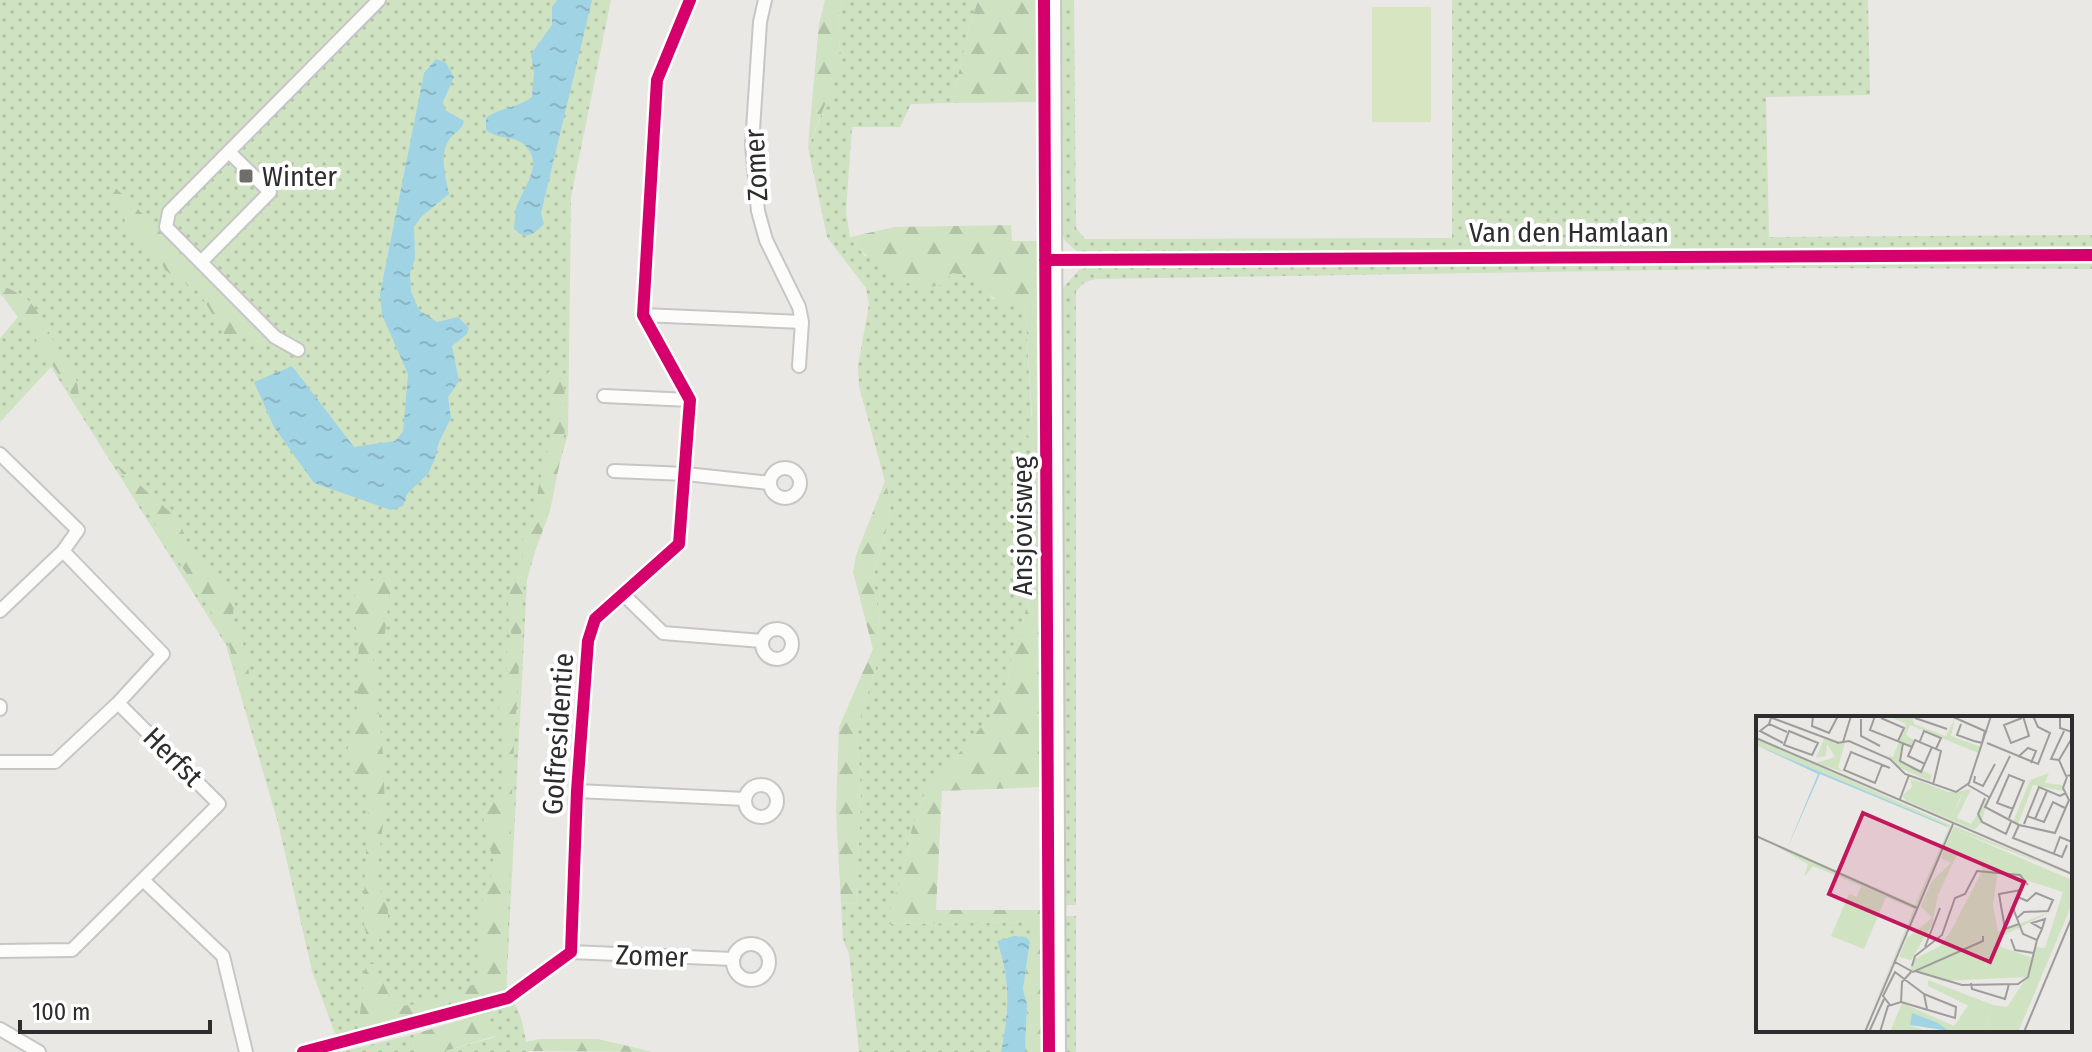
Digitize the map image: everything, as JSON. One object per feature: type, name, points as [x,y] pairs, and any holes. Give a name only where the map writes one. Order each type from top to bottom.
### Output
[{"type":"street","points":[[298,350],[275,337],[166,227],[169,212],[379,0]]},
{"type":"street","points":[[690,0],[657,80],[643,315],[690,400]]},
{"type":"street","name":"Zomer","points":[[765,0],[760,22],[752,145],[758,211],[766,240],[799,307],[802,322],[799,366]]},
{"type":"street","name":"Ansjovisweg","points":[[1054,0],[1059,1052]]},
{"type":"street","points":[[201,262],[270,192],[229,152]]},
{"type":"street","name":"Van den Hamlaan","points":[[1055,260],[2092,255]]},
{"type":"street","points":[[643,315],[802,322]]},
{"type":"street","points":[[604,396],[690,400]]},
{"type":"street","name":"Golfresidentie","points":[[571,952],[577,791],[588,641],[595,619],[679,544],[690,400]]},
{"type":"street","points":[[0,454],[78,530],[63,551],[0,611]]},
{"type":"street","points":[[614,471],[686,474],[770,483]]},
{"type":"street","points":[[0,762],[55,762],[118,703],[163,654],[63,551]]},
{"type":"street","points":[[623,594],[663,633],[762,641]]},
{"type":"street","name":"Herfst","points":[[0,951],[72,950],[219,804],[118,703]]},
{"type":"street","points":[[577,791],[745,799]]},
{"type":"street","points":[[143,880],[223,956],[246,1052]]},
{"type":"street","points":[[303,1052],[508,998],[571,952]]},
{"type":"street","name":"Zomer","points":[[571,952],[733,959]]},
{"type":"street","points":[[0,1029],[39,1052]]},
{"type":"green space","points":[[0,0],[611,0],[571,197],[568,434],[527,580],[506,994],[338,1042],[312,971],[278,823],[226,645],[51,367],[0,422],[0,338],[18,317],[0,293]]},
{"type":"green space","points":[[825,0],[842,0],[839,33],[843,65],[808,146],[819,24]]},
{"type":"green space","points":[[842,0],[978,0],[952,103],[911,104],[900,127],[852,127],[846,212],[850,237],[865,256],[974,276],[993,299],[1025,303],[1033,442],[1031,489],[1025,506],[1032,534],[1031,586],[1021,631],[1012,649],[1009,678],[991,715],[924,795],[886,924],[1030,922],[1030,941],[1026,937],[997,941],[1005,970],[1007,996],[1001,1052],[859,1052],[841,903],[856,904],[861,795],[857,728],[880,654],[880,625],[873,577],[889,520],[890,500],[859,386],[858,366],[869,304],[866,288],[827,237],[808,147],[829,89],[843,65],[839,33]]},
{"type":"green space","points":[[978,0],[1040,0],[1040,102],[952,103]]},
{"type":"green space","points":[[1061,0],[1074,0],[1076,228],[1085,239],[1452,238],[1452,0],[1868,0],[1870,95],[1766,97],[1769,237],[2092,235],[2092,250],[1080,254],[1065,241],[1061,230]]},
{"type":"green space","points":[[1372,7],[1431,7],[1431,122],[1372,122]]},
{"type":"green space","points":[[105,178],[281,346],[258,346],[245,337],[226,337],[199,292],[165,270],[158,256],[130,231]]},
{"type":"green space","points":[[1011,225],[1012,241],[1038,241],[1041,787],[942,791],[936,910],[1044,910],[1042,1052],[1025,1052],[1027,1004],[1023,989],[1030,922],[885,924],[924,795],[991,715],[1009,678],[1012,649],[1021,631],[1031,586],[1032,534],[1025,506],[1031,489],[1033,442],[1024,431],[1032,416],[1025,304],[1007,304],[995,299],[974,276],[952,273],[942,285],[929,287],[907,283],[879,267],[850,237],[895,227]]},
{"type":"green space","points":[[2092,259],[2092,269],[1794,268],[1096,279],[1085,282],[1076,291],[1076,905],[1064,905],[1062,289],[1079,270],[1091,266],[1212,263]]},
{"type":"green space","points":[[0,284],[25,298],[39,315],[73,372],[78,385],[79,406],[0,290]]},
{"type":"green space","points":[[562,369],[567,416],[560,461],[550,511],[524,581],[513,762],[506,988],[358,1030],[366,964],[374,964],[390,997],[401,1006],[426,1003],[475,984],[481,954],[482,938],[478,923],[483,906],[482,895],[495,866],[483,824],[485,814],[501,792],[505,754],[504,728],[498,711],[507,667],[507,650],[513,641],[507,612],[511,585],[523,567],[522,541],[535,515],[555,419],[548,372]]},
{"type":"green space","points":[[116,464],[179,520],[201,568],[224,583],[236,598],[233,621],[242,639],[250,680],[247,712],[226,635]]},
{"type":"green space","points":[[885,481],[890,500],[889,520],[873,577],[880,625],[880,654],[857,728],[861,795],[856,904],[841,903],[836,811],[839,727],[873,649],[853,572],[856,555]]},
{"type":"green space","points":[[380,577],[392,577],[383,647],[372,649],[385,808],[376,881],[388,906],[388,918],[377,945],[368,944],[363,918],[369,788],[360,784],[347,752],[357,712],[359,638],[350,607],[358,588]]},
{"type":"green space","points":[[1064,916],[1076,916],[1076,1052],[1065,1052]]},
{"type":"green space","points":[[513,1001],[521,1019],[527,1051],[530,1052],[442,1052],[495,1037],[487,1012]]},
{"type":"green space","points":[[487,1012],[495,1036],[442,1052],[416,1052],[413,1045],[415,1034]]},
{"type":"green space","points":[[415,1034],[413,1045],[416,1052],[341,1052]]},
{"type":"green space","points":[[539,1039],[598,1039],[653,1052],[527,1051],[526,1042]]},
{"type":"water","points":[[557,0],[592,0],[541,213],[544,224],[526,236],[514,228],[516,208],[531,175],[533,158],[522,143],[486,130],[486,118],[532,97],[534,73],[531,54],[552,25],[552,7]]},
{"type":"water","points":[[436,59],[446,63],[454,77],[443,102],[445,110],[464,121],[445,149],[449,194],[422,216],[414,227],[415,259],[410,273],[411,291],[419,310],[437,322],[458,317],[469,328],[467,334],[452,346],[459,381],[448,397],[451,418],[434,461],[428,474],[407,494],[403,506],[391,510],[314,483],[274,427],[254,382],[292,366],[354,447],[395,441],[403,432],[408,374],[382,315],[380,294],[424,73]]},
{"type":"water","points":[[1014,936],[1026,937],[1030,941],[1023,989],[1027,1004],[1025,1052],[1001,1052],[1007,996],[1005,970],[997,941]]},
{"type":"cycle path","points":[[303,1052],[508,998],[571,952],[577,791],[588,641],[595,619],[679,544],[690,400],[643,315],[657,80],[690,0]]},
{"type":"cycle path","points":[[1044,0],[1049,1052]]},
{"type":"cycle path","points":[[1045,260],[2092,255]]},
{"type":"place","name":"Winter","points":[[246,176]]}]
